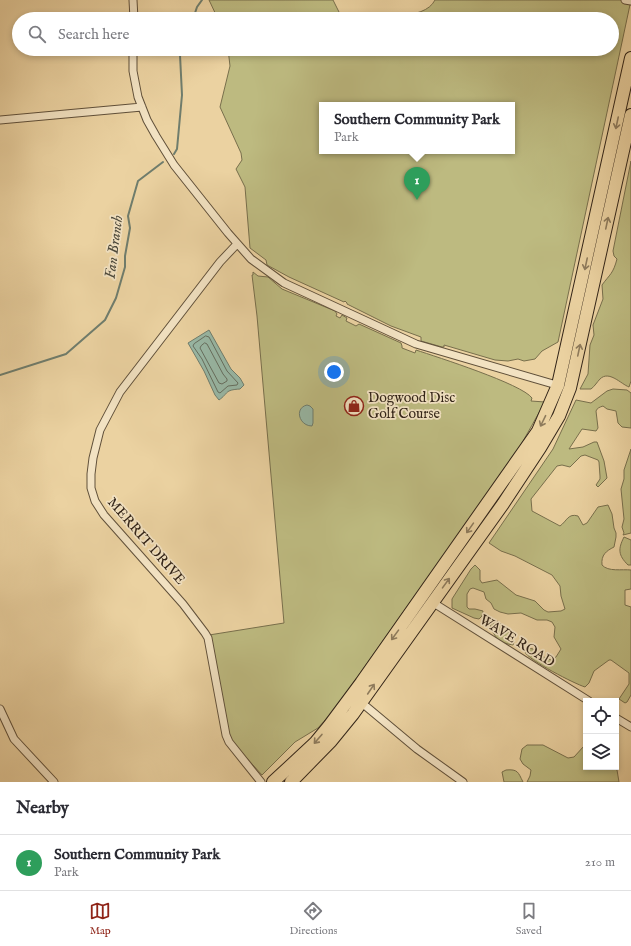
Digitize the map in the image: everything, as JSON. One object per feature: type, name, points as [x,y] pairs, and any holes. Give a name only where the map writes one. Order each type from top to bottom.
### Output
[{"type":"highway","points":[[291,782],[331,741],[362,703],[432,602],[503,504],[559,416],[631,58]]},
{"type":"highway","points":[[273,782],[315,743],[330,726],[538,431],[564,387],[631,115]]},
{"type":"street","points":[[134,0],[134,12]]},
{"type":"street","points":[[625,0],[631,1]]},
{"type":"street","points":[[133,56],[133,71],[138,97],[156,136],[174,165],[237,244],[251,259],[284,283],[416,344],[564,387]]},
{"type":"street","points":[[0,120],[142,107]]},
{"type":"street","name":"MERRIT DRIVE","points":[[237,244],[220,262],[120,392],[100,430],[92,458],[90,474],[91,488],[95,501],[104,516],[183,604],[208,638],[226,735],[229,742],[261,782]]},
{"type":"street","name":"WAVE ROAD","points":[[432,602],[584,698]]},
{"type":"street","points":[[362,703],[418,749],[463,782]]},
{"type":"street","points":[[0,709],[14,738],[54,782]]},
{"type":"street","points":[[619,720],[631,727]]},
{"type":"shaded area","points":[[209,0],[333,0],[339,12],[215,12]]},
{"type":"shaded area","points":[[435,0],[631,0],[558,342],[542,351],[535,359],[524,361],[518,359],[508,361],[495,360],[444,345],[444,347],[442,347],[421,341],[421,337],[391,326],[347,304],[345,301],[344,302],[289,277],[267,265],[266,260],[250,248],[245,187],[236,169],[242,160],[241,153],[220,107],[230,66],[229,56],[619,56],[619,12],[421,12],[429,7]]},
{"type":"shaded area","points":[[631,161],[631,381],[629,387],[615,378],[607,376],[600,379],[591,389],[580,389],[588,374],[590,345],[594,335],[593,325],[603,299],[602,285],[613,271],[616,264],[617,259],[614,256],[613,251]]},
{"type":"shaded area","points":[[253,272],[258,276],[268,277],[282,289],[335,311],[337,314],[336,316],[340,318],[342,315],[347,318],[346,321],[356,326],[359,324],[401,343],[402,348],[415,353],[416,350],[478,371],[525,392],[532,398],[531,401],[545,402],[518,450],[334,710],[318,728],[295,742],[262,775],[223,732],[209,635],[284,623],[257,316],[252,275]]},
{"type":"shaded area","points":[[613,389],[627,390],[631,393],[631,428],[622,427],[618,423],[616,411],[602,406],[596,411],[598,428],[596,431],[582,429],[569,449],[583,447],[597,442],[604,461],[607,478],[598,487],[596,485],[600,479],[600,476],[598,460],[585,455],[581,456],[570,467],[562,465],[557,466],[531,499],[532,511],[560,526],[570,517],[575,515],[578,516],[583,525],[587,523],[598,507],[608,505],[612,514],[616,537],[614,547],[603,556],[602,565],[608,569],[631,570],[631,589],[625,590],[625,605],[631,607],[631,695],[625,703],[619,699],[629,684],[629,673],[611,660],[594,671],[589,683],[585,687],[552,671],[528,656],[525,652],[528,648],[533,649],[539,655],[551,660],[556,657],[561,649],[554,637],[555,627],[552,622],[547,620],[537,620],[521,613],[508,614],[500,612],[494,609],[491,603],[486,599],[484,592],[473,588],[470,589],[467,594],[467,607],[469,609],[483,611],[482,616],[479,619],[452,608],[452,599],[475,565],[480,570],[480,580],[482,583],[497,580],[516,595],[535,601],[548,612],[561,611],[565,609],[560,586],[552,575],[515,556],[501,551],[489,543],[553,449],[576,400],[591,403],[607,391]]},
{"type":"shaded area","points":[[631,449],[631,533],[623,535],[624,533],[622,527],[624,519],[621,489],[624,479],[624,470]]},
{"type":"shaded area","points":[[624,537],[631,540],[631,565],[628,565],[622,558],[620,552]]},
{"type":"shaded area","points":[[497,621],[509,633],[514,642],[513,645],[504,643],[493,633],[490,625]]},
{"type":"shaded area","points":[[527,745],[543,745],[568,758],[574,757],[583,747],[583,770],[617,770],[619,782],[527,782],[531,770],[523,764],[520,759],[522,749]]},
{"type":"shaded area","points":[[506,770],[513,770],[517,772],[523,782],[504,782],[502,772]]},
{"type":"water","points":[[209,330],[231,369],[240,378],[244,385],[240,389],[229,391],[219,400],[188,343]]},
{"type":"water","points":[[307,405],[313,409],[312,426],[301,420],[299,413],[303,407]]},
{"type":"waterway","name":"Fan Branch","points":[[195,12],[202,0]]},
{"type":"waterway","name":"Fan Branch","points":[[174,154],[177,149],[182,95],[180,56]]},
{"type":"waterway","name":"Fan Branch","points":[[0,375],[66,354],[105,320],[116,298],[125,267],[125,256],[130,228],[128,216],[138,181],[163,162]]},
{"type":"place","name":"Southern Community Park","points":[[417,200]]},
{"type":"place","name":"Dogwood Disc Golf Course","points":[[354,406]]}]
